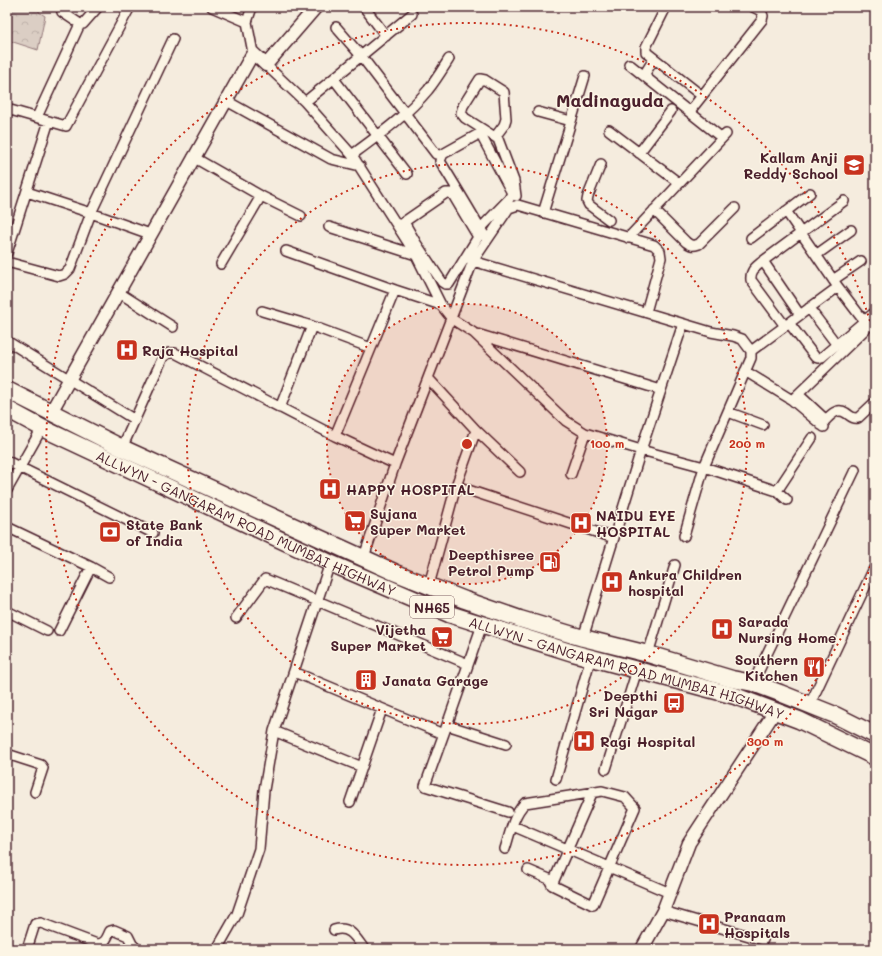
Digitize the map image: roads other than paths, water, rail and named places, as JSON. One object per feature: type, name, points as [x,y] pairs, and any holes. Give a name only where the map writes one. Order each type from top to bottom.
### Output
[{"type":"highway","name":"ALLWYN - GANGARAM ROAD MUMBAI HIGHWAY","points":[[7,390],[122,448],[394,572],[429,586],[495,610],[583,638],[648,654],[732,679],[753,683],[810,704],[875,735]]},
{"type":"highway","name":"ALLWYN - GANGARAM ROAD MUMBAI HIGHWAY","points":[[7,409],[42,428],[330,564],[449,614],[637,670],[699,686],[776,710],[800,720],[875,757]]},
{"type":"street","points":[[61,7],[62,12],[80,24]]},
{"type":"street","points":[[37,117],[80,24],[83,24],[98,7]]},
{"type":"street","points":[[7,109],[66,126],[130,7]]},
{"type":"street","points":[[212,7],[247,22]]},
{"type":"street","points":[[252,7],[247,22],[253,53],[305,102],[352,155],[401,224],[442,305],[452,319],[474,333],[566,422],[585,433],[704,467],[777,491],[787,500]]},
{"type":"street","points":[[266,65],[316,7]]},
{"type":"street","points":[[364,7],[386,36]]},
{"type":"street","points":[[666,7],[646,48],[646,52],[702,96]]},
{"type":"street","points":[[690,112],[762,20],[764,16],[761,11],[753,7]]},
{"type":"street","points":[[305,102],[362,57],[412,14]]},
{"type":"street","points":[[336,27],[362,57],[436,154]]},
{"type":"street","points":[[7,262],[59,276],[65,274],[70,269],[91,213],[173,39]]},
{"type":"street","points":[[51,412],[225,100],[253,53]]},
{"type":"street","points":[[352,155],[404,114],[427,91],[449,59]]},
{"type":"street","points":[[644,75],[654,59]]},
{"type":"street","points":[[628,238],[724,136],[690,112],[629,64]]},
{"type":"street","points":[[543,213],[585,76]]},
{"type":"street","points":[[334,79],[407,174]]},
{"type":"street","points":[[495,137],[504,125],[506,119],[504,92],[480,79],[462,106],[461,113],[465,118],[498,139],[514,181],[518,205]]},
{"type":"street","points":[[225,100],[331,159],[360,166]]},
{"type":"street","points":[[639,153],[671,111]]},
{"type":"street","points":[[538,112],[571,121]]},
{"type":"street","points":[[7,253],[49,121]]},
{"type":"street","points":[[609,130],[680,183]]},
{"type":"street","points":[[480,229],[509,199],[512,193],[482,137],[477,135],[443,154],[440,161],[480,229],[487,240]]},
{"type":"street","points":[[193,157],[261,196],[301,216]]},
{"type":"street","points":[[594,228],[606,217],[589,204],[587,200],[601,164]]},
{"type":"street","points":[[27,192],[150,234]]},
{"type":"street","points":[[329,227],[414,248],[445,284],[449,284],[478,237],[453,195],[450,193],[446,193],[401,224]]},
{"type":"street","points":[[751,238],[810,194]]},
{"type":"street","points":[[221,264],[261,196]]},
{"type":"street","points":[[844,201],[753,268],[750,274],[751,280],[787,325],[815,357],[818,358],[822,357],[837,345],[875,312]]},
{"type":"street","points":[[364,558],[395,464],[452,319],[473,261],[510,208],[518,205],[628,238],[651,243],[660,251],[661,258],[646,312]]},
{"type":"street","points":[[654,210],[686,242],[691,246],[694,246],[699,244],[735,208]]},
{"type":"street","points":[[786,211],[864,321]]},
{"type":"street","points":[[816,255],[851,230]]},
{"type":"street","points":[[286,251],[442,305]]},
{"type":"street","points":[[473,261],[683,324],[742,339],[751,351],[751,358],[704,467],[684,536]]},
{"type":"street","points":[[763,261],[800,315]]},
{"type":"street","points":[[751,351],[809,308],[861,261]]},
{"type":"street","points":[[335,436],[395,290]]},
{"type":"street","points":[[118,292],[173,327]]},
{"type":"street","points":[[809,308],[837,345]]},
{"type":"street","points":[[262,311],[312,326],[371,348]]},
{"type":"street","points":[[795,397],[875,320]]},
{"type":"street","points":[[583,638],[641,450],[683,324]]},
{"type":"street","points":[[280,408],[312,326]]},
{"type":"street","points":[[474,333],[662,390]]},
{"type":"street","points":[[7,342],[135,420]]},
{"type":"street","points":[[122,448],[163,357],[169,353],[175,353],[335,436],[395,464]]},
{"type":"street","points":[[745,371],[795,397],[824,424],[834,412],[838,410],[845,412],[851,418],[858,418],[875,402]]},
{"type":"street","points":[[428,378],[476,430],[520,472]]},
{"type":"street","points":[[728,412],[763,425]]},
{"type":"street","points":[[7,490],[42,428]]},
{"type":"street","points":[[429,586],[456,486],[476,430]]},
{"type":"street","points":[[571,474],[585,433]]},
{"type":"street","points":[[777,491],[812,438]]},
{"type":"street","points":[[7,461],[153,533]]},
{"type":"street","points":[[753,683],[855,470]]},
{"type":"street","points":[[456,486],[614,538]]},
{"type":"street","points":[[7,528],[91,567],[109,577]]},
{"type":"street","points":[[217,949],[237,914],[259,850],[264,790],[274,731],[330,564]]},
{"type":"street","points":[[648,654],[675,565]]},
{"type":"street","points":[[810,704],[875,566]]},
{"type":"street","points":[[59,631],[91,567]]},
{"type":"street","points":[[236,618],[265,579],[468,664]]},
{"type":"street","points":[[7,611],[46,631]]},
{"type":"street","points":[[482,625],[448,725],[443,734],[425,786],[508,812]]},
{"type":"street","points":[[556,779],[592,657]]},
{"type":"street","points":[[606,769],[637,670]]},
{"type":"street","points":[[294,672],[443,734]]},
{"type":"street","points":[[350,802],[382,709]]},
{"type":"street","points":[[642,949],[663,911],[689,843],[696,830],[776,710]]},
{"type":"street","points":[[448,725],[506,744]]},
{"type":"street","points":[[274,731],[362,767]]},
{"type":"street","points":[[7,754],[41,765],[43,768],[42,774],[35,792]]},
{"type":"street","points":[[552,885],[593,791]]},
{"type":"street","points":[[505,849],[520,808],[525,803],[593,791],[602,791],[625,797],[635,808],[593,905],[552,885],[549,879],[528,870]]},
{"type":"street","points":[[513,826],[670,893]]},
{"type":"street","points":[[663,911],[763,940]]},
{"type":"street","points":[[27,949],[35,924],[39,923],[97,944],[101,944],[105,941],[110,931],[114,930],[128,936],[132,944],[137,949]]},
{"type":"street","points":[[334,930],[342,928],[347,930],[364,949]]},
{"type":"place","name":"Kallam Anji Reddy School","points":[[854,165]]},
{"type":"place","name":"Raja Hospital","points":[[127,350]]},
{"type":"place","name":"HAPPY HOSPITAL","points":[[330,489]]},
{"type":"place","name":"Sujana Super Market","points":[[355,521]]},
{"type":"place","name":"NAIDU EYE HOSPITAL","points":[[581,523]]},
{"type":"place","name":"State Bank of India","points":[[110,532]]},
{"type":"place","name":"Deepthisree Petrol Pump","points":[[550,562]]},
{"type":"place","name":"Ankura Children hospital","points":[[612,582]]},
{"type":"place","name":"Sarada Nursing Home","points":[[722,629]]},
{"type":"place","name":"Vijetha Super Market","points":[[442,637]]},
{"type":"place","name":"Southern Kitchen","points":[[814,667]]},
{"type":"place","name":"Janata Garage","points":[[366,680]]},
{"type":"place","name":"Deepthi Sri Nagar","points":[[674,703]]},
{"type":"place","name":"Ragi Hospital","points":[[584,741]]},
{"type":"place","name":"Pranaam Hospitals","points":[[709,924]]},
{"type":"district","name":"Madinaguda","points":[[610,100]]}]
